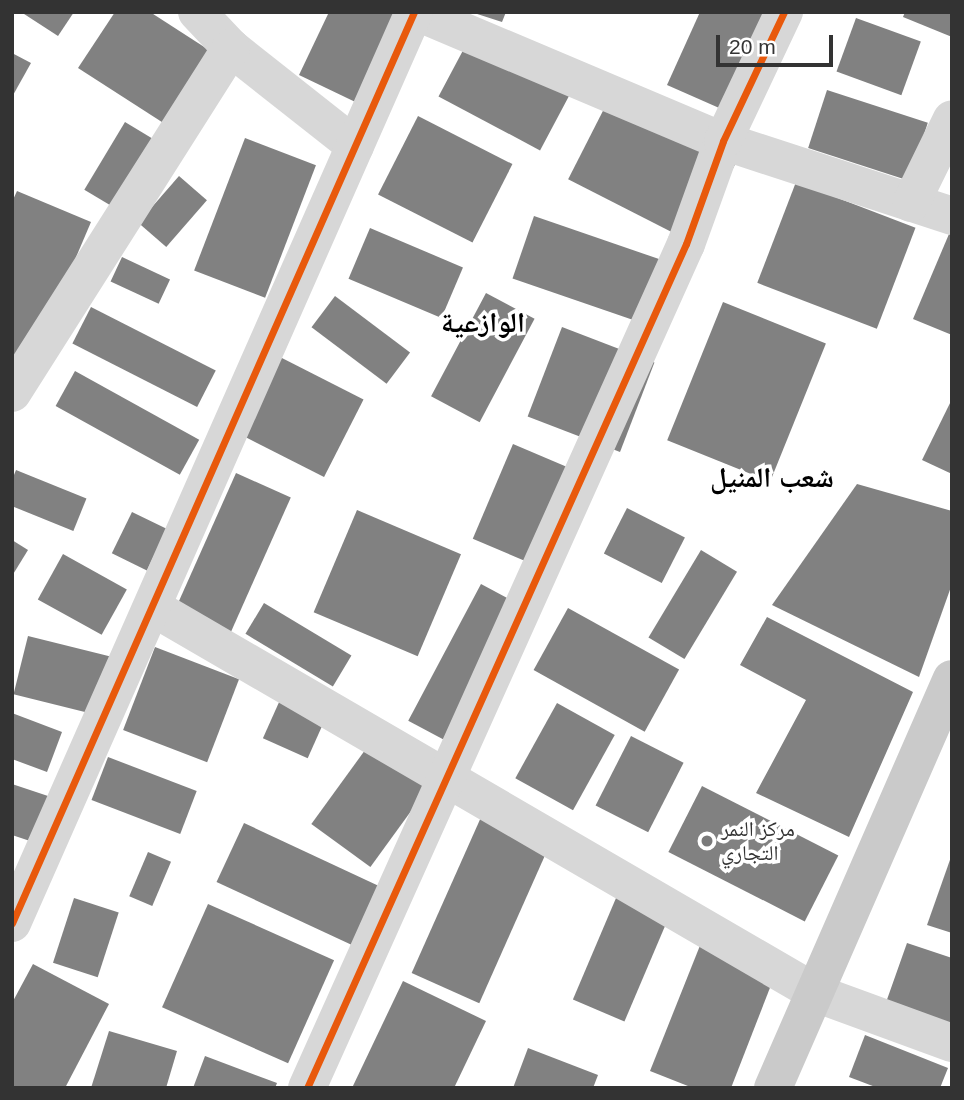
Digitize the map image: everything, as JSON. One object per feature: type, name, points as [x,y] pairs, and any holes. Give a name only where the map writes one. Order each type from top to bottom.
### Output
[{"type":"main road","points":[[773,1088],[818,994],[952,679]]},
{"type":"street","points":[[197,12],[231,48],[355,146]]},
{"type":"street","points":[[12,923],[415,12],[723,141],[952,216]]},
{"type":"street","points":[[307,1088],[686,244],[723,141],[784,12]]},
{"type":"street","points":[[12,393],[231,48]]},
{"type":"street","points":[[911,203],[952,119]]},
{"type":"street","points":[[152,607],[448,775],[818,994],[952,1043]]},
{"type":"building","points":[[21,12],[74,12],[58,36]]},
{"type":"building","points":[[115,12],[150,12],[212,52],[165,124],[78,68]]},
{"type":"building","points":[[329,12],[416,12],[370,109],[299,75]]},
{"type":"building","points":[[471,12],[506,12],[502,22]]},
{"type":"building","points":[[700,12],[800,12],[751,122],[667,85]]},
{"type":"building","points":[[905,12],[952,12],[952,37],[903,17]]},
{"type":"building","points":[[856,18],[921,42],[901,95],[837,72]]},
{"type":"building","points":[[477,24],[579,78],[540,150],[439,96]]},
{"type":"building","points":[[12,53],[31,63],[12,97]]},
{"type":"building","points":[[827,90],[928,123],[909,181],[808,148]]},
{"type":"building","points":[[609,99],[736,163],[695,244],[568,179]]},
{"type":"building","points":[[418,116],[512,164],[472,243],[378,194]]},
{"type":"building","points":[[125,122],[161,144],[120,211],[84,190]]},
{"type":"building","points":[[245,138],[316,165],[265,298],[194,271]]},
{"type":"building","points":[[179,176],[207,200],[166,247],[138,223]]},
{"type":"building","points":[[796,182],[915,228],[877,329],[757,283]]},
{"type":"building","points":[[17,191],[91,222],[28,370],[12,364],[12,202]]},
{"type":"building","points":[[534,216],[676,265],[654,327],[513,278]]},
{"type":"building","points":[[370,228],[463,267],[441,318],[349,279]]},
{"type":"building","points":[[949,234],[952,235],[952,335],[913,319]]},
{"type":"building","points":[[122,257],[170,279],[159,304],[111,281]]},
{"type":"building","points":[[486,293],[535,319],[480,422],[431,396]]},
{"type":"building","points":[[335,296],[410,353],[387,384],[312,327]]},
{"type":"building","points":[[723,302],[826,344],[770,482],[667,440]]},
{"type":"building","points":[[91,307],[216,371],[197,407],[72,344]]},
{"type":"building","points":[[562,327],[654,362],[620,452],[528,417]]},
{"type":"building","points":[[278,356],[364,400],[324,477],[239,434]]},
{"type":"building","points":[[75,371],[199,440],[180,475],[56,406]]},
{"type":"building","points":[[952,399],[952,474],[922,460]]},
{"type":"building","points":[[513,444],[591,477],[551,572],[473,539]]},
{"type":"building","points":[[16,470],[86,498],[73,531],[12,506],[12,480]]},
{"type":"building","points":[[236,473],[291,497],[231,632],[176,607]]},
{"type":"building","points":[[857,484],[952,511],[952,584],[919,677],[772,605]]},
{"type":"building","points":[[627,508],[685,538],[662,583],[604,553]]},
{"type":"building","points":[[357,510],[461,554],[418,656],[314,612]]},
{"type":"building","points":[[132,512],[167,529],[147,570],[112,553]]},
{"type":"building","points":[[12,540],[28,550],[12,576]]},
{"type":"building","points":[[701,550],[737,572],[684,659],[648,637]]},
{"type":"building","points":[[63,554],[127,589],[102,635],[38,599]]},
{"type":"building","points":[[481,584],[517,603],[444,740],[408,721]]},
{"type":"building","points":[[264,603],[351,656],[333,686],[245,634]]},
{"type":"building","points":[[568,608],[679,670],[645,732],[534,670]]},
{"type":"building","points":[[767,617],[913,692],[849,837],[756,793],[806,700],[740,665]]},
{"type":"building","points":[[28,636],[111,657],[97,715],[13,694]]},
{"type":"building","points":[[155,647],[239,679],[207,762],[123,730]]},
{"type":"building","points":[[280,700],[325,720],[308,758],[263,738]]},
{"type":"building","points":[[557,703],[615,735],[573,810],[515,778]]},
{"type":"building","points":[[12,713],[62,732],[47,772],[12,759]]},
{"type":"building","points":[[376,735],[435,778],[370,867],[311,824]]},
{"type":"building","points":[[631,736],[684,763],[648,832],[596,805]]},
{"type":"building","points":[[108,757],[197,791],[180,834],[92,800]]},
{"type":"building","points":[[12,784],[51,797],[36,843],[12,835]]},
{"type":"building","points":[[702,786],[838,855],[805,921],[668,852]]},
{"type":"building","points":[[482,815],[550,845],[479,1003],[412,973]]},
{"type":"building","points":[[244,823],[394,893],[367,952],[217,882]]},
{"type":"building","points":[[148,852],[171,862],[152,906],[129,896]]},
{"type":"building","points":[[952,857],[952,933],[927,925]]},
{"type":"building","points":[[619,891],[671,913],[624,1022],[573,1000]]},
{"type":"building","points":[[74,898],[119,913],[98,977],[53,963]]},
{"type":"building","points":[[208,904],[334,960],[288,1063],[162,1007]]},
{"type":"building","points":[[705,933],[780,962],[731,1088],[693,1088],[650,1071]]},
{"type":"building","points":[[907,943],[952,958],[952,1031],[884,1008]]},
{"type":"building","points":[[33,964],[109,1004],[65,1088],[12,1088],[12,1003]]},
{"type":"building","points":[[403,981],[486,1021],[454,1088],[352,1088]]},
{"type":"building","points":[[109,1031],[177,1051],[166,1088],[91,1088]]},
{"type":"building","points":[[865,1035],[948,1068],[940,1088],[878,1088],[849,1077]]},
{"type":"building","points":[[528,1048],[598,1075],[593,1088],[513,1088]]},
{"type":"building","points":[[205,1056],[277,1083],[275,1088],[193,1088]]},
{"type":"cycle path","points":[[12,923],[414,12]]},
{"type":"cycle path","points":[[307,1088],[686,244],[723,141],[784,12]]},
{"type":"place","name":"مركز النمر التجاري","points":[[707,841]]},
{"type":"district","name":"الوازعية","points":[[483,323]]},
{"type":"district","name":"شعب المنيل","points":[[772,478]]}]
